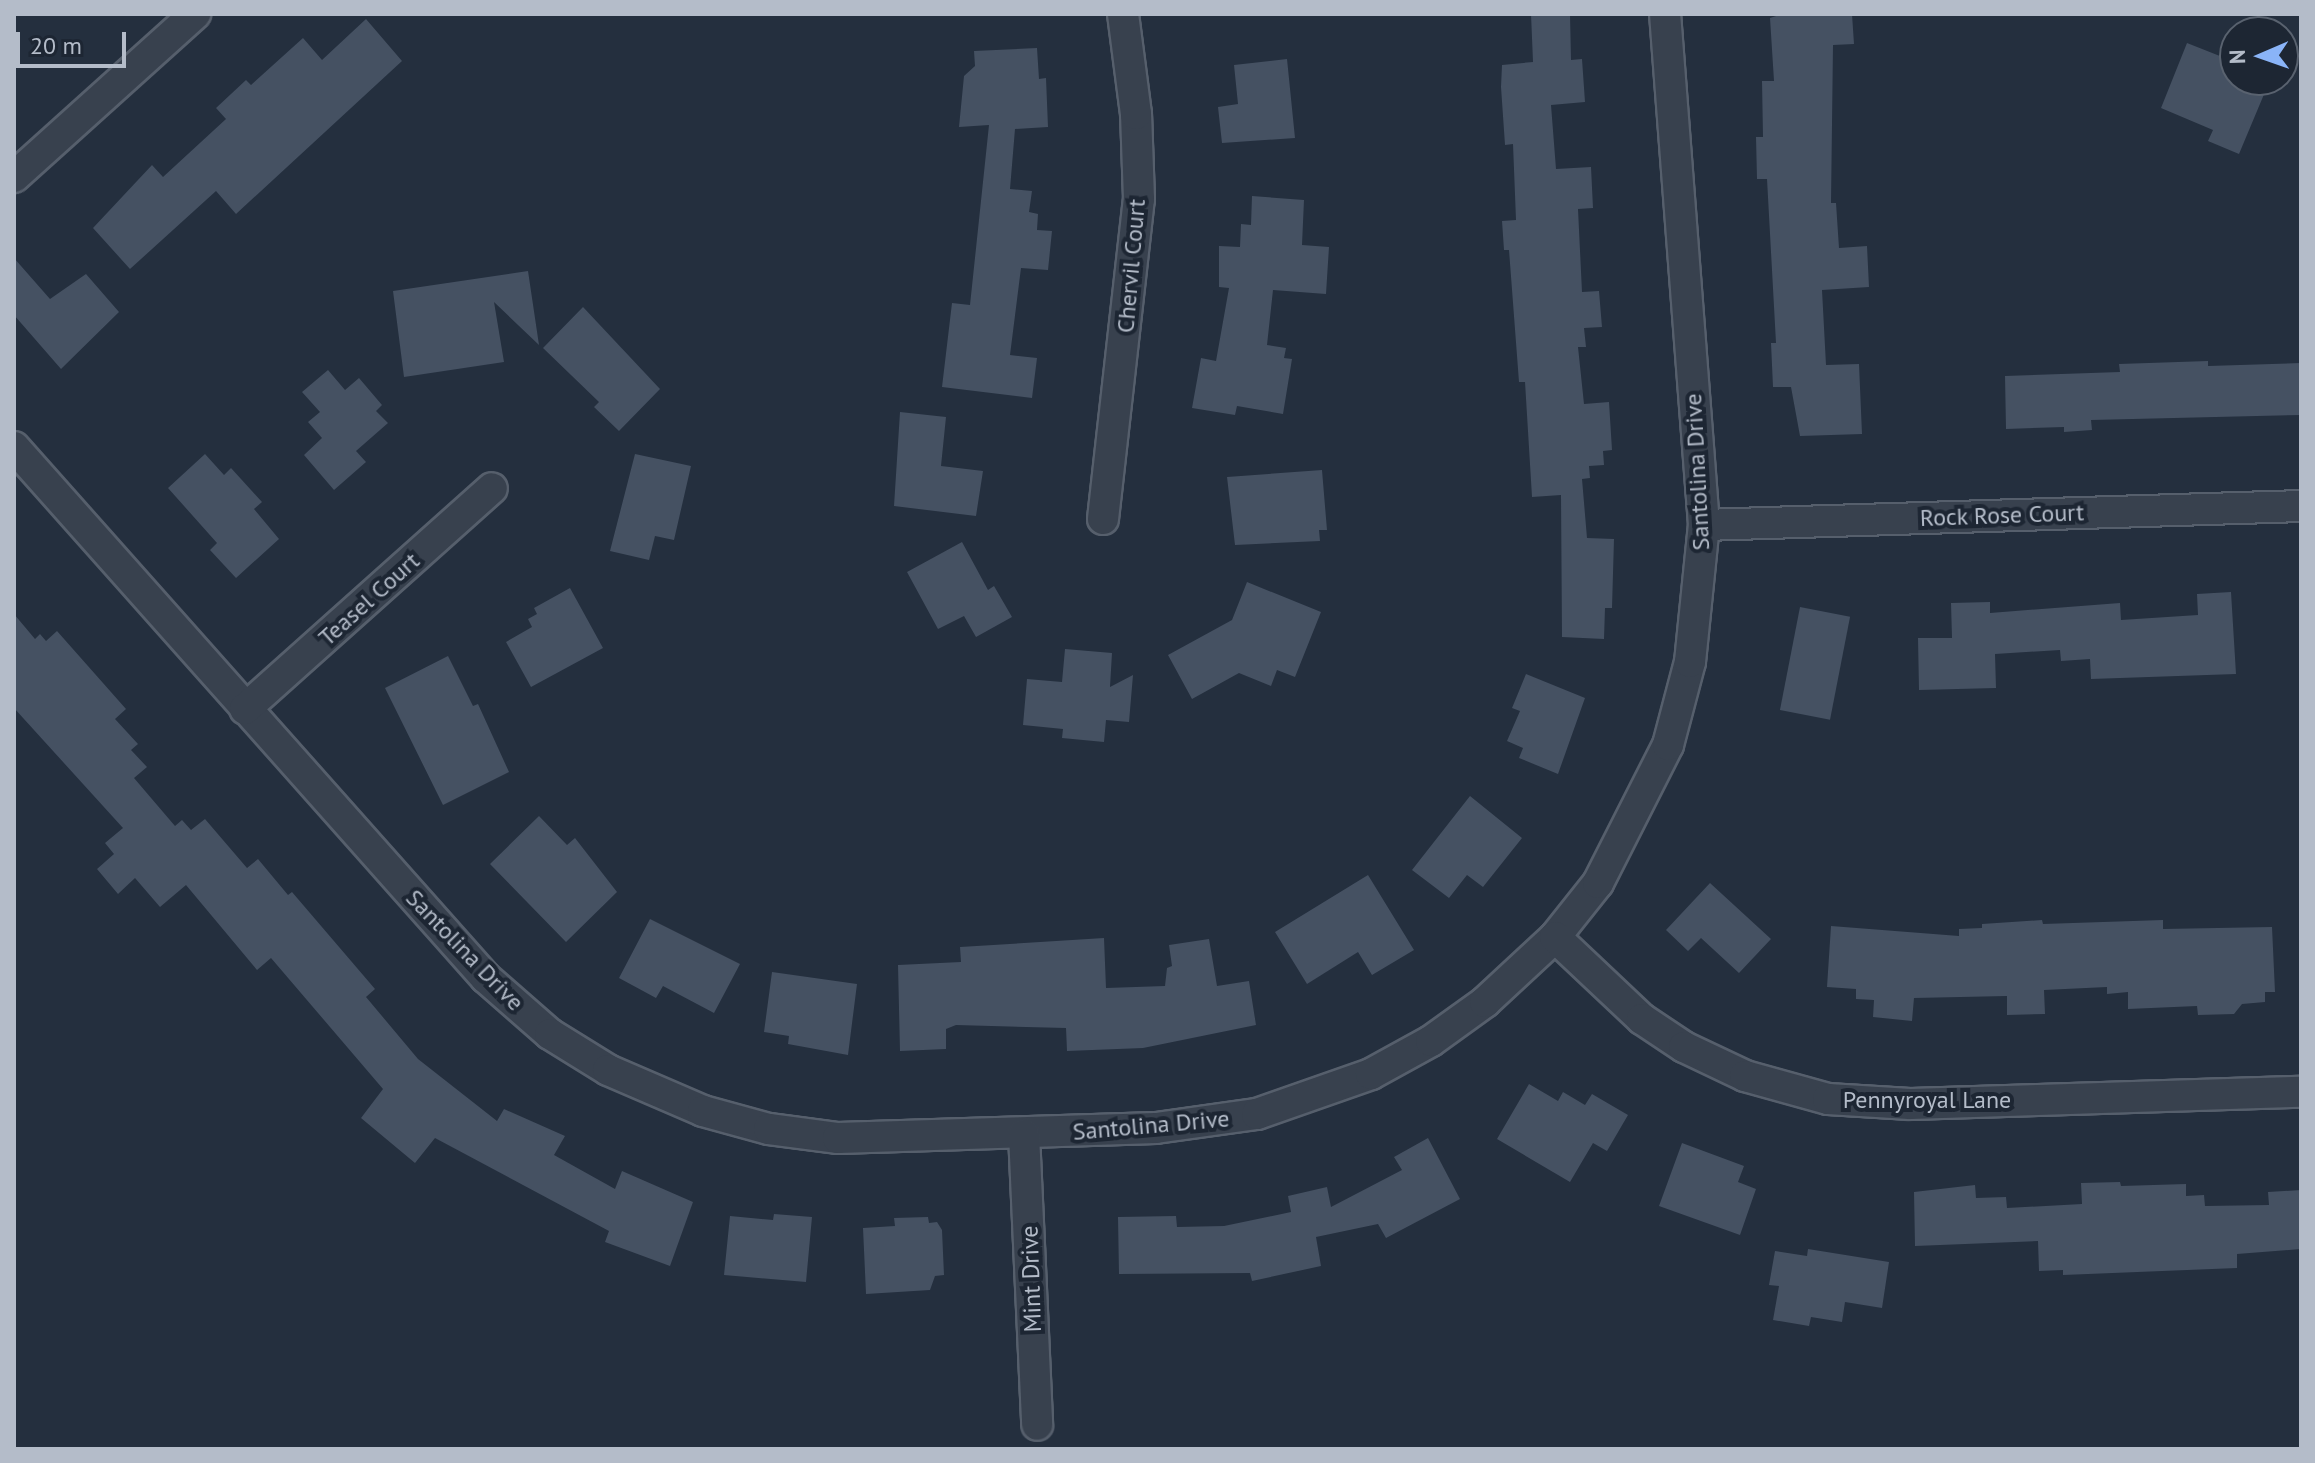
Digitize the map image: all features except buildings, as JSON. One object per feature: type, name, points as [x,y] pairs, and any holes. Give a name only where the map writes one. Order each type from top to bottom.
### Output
[{"type":"street","name":"Chervil Court","points":[[1103,519],[1139,199],[1136,114],[1123,14]]},
{"type":"street","name":"Santolina Drive","points":[[14,447],[486,978],[550,1034],[608,1070],[703,1111],[802,1134],[887,1139],[1208,1123],[1323,1094],[1431,1041],[1485,1002],[1555,937],[1616,854],[1668,745],[1690,662],[1704,525],[1665,14]]},
{"type":"street","points":[[14,177],[185,17]]},
{"type":"street","name":"Teasel Court","points":[[245,709],[492,488]]},
{"type":"street","name":"Rock Rose Court","points":[[1704,525],[2301,506]]},
{"type":"street","name":"Pennyroyal Lane","points":[[1555,937],[1642,1019],[1684,1047],[1745,1076],[1828,1099],[1910,1104],[2301,1092]]},
{"type":"street","name":"Mint Drive","points":[[1024,1134],[1037,1425]]}]
